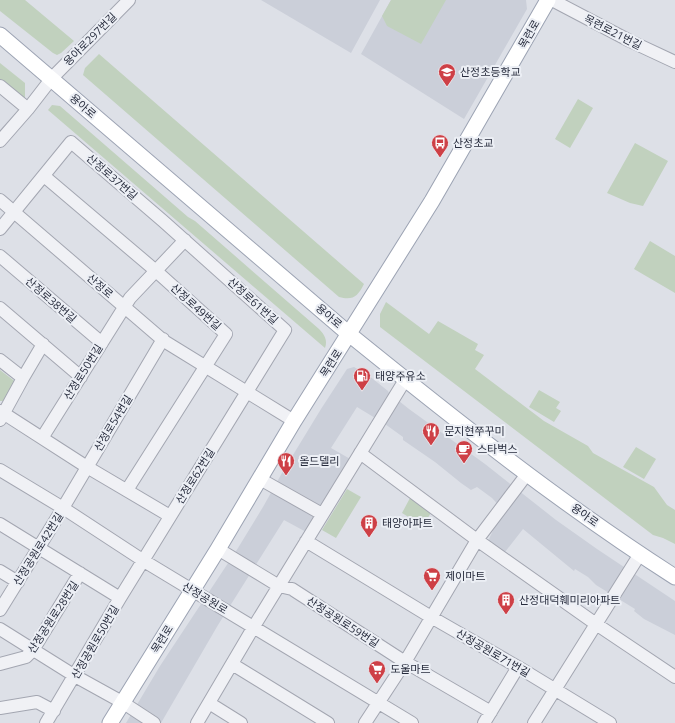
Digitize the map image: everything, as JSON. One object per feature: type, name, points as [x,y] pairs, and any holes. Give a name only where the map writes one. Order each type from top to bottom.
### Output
[{"type":"main road","name":"목련로","points":[[110,723],[218,549],[294,421],[432,201],[548,0]]},
{"type":"main road","name":"용아로","points":[[0,35],[349,334],[405,380],[527,474],[675,577]]},
{"type":"street","name":"용아로297번길","points":[[52,78],[129,0]]},
{"type":"street","name":"목련로21번길","points":[[552,0],[630,41],[675,62]]},
{"type":"street","points":[[0,141],[28,109],[52,78]]},
{"type":"street","points":[[0,86],[28,109]]},
{"type":"street","name":"산정로37번길","points":[[14,212],[71,142],[185,240]]},
{"type":"street","points":[[44,176],[156,271]]},
{"type":"street","name":"산정로","points":[[0,200],[163,339],[294,421]]},
{"type":"street","points":[[0,229],[14,212]]},
{"type":"street","points":[[124,307],[130,298],[185,240]]},
{"type":"street","name":"산정로61번길","points":[[185,240],[285,330],[247,392]]},
{"type":"street","name":"산정로38번길","points":[[0,256],[102,344]]},
{"type":"street","name":"산정로49번길","points":[[156,271],[226,334],[205,366]]},
{"type":"street","name":"산정로50번길","points":[[42,438],[124,307]]},
{"type":"street","points":[[0,308],[81,376]]},
{"type":"street","name":"산정로54번길","points":[[63,508],[163,339]]},
{"type":"street","points":[[43,344],[1,414],[170,516]]},
{"type":"street","points":[[0,360],[23,378]]},
{"type":"street","points":[[127,490],[205,366]]},
{"type":"street","points":[[197,723],[322,514],[405,380]]},
{"type":"street","name":"산정로62번길","points":[[144,561],[170,516],[247,392]]},
{"type":"street","points":[[360,453],[477,540],[596,624],[675,677]]},
{"type":"street","name":"산정공원로","points":[[0,470],[253,628],[412,723]]},
{"type":"street","points":[[365,723],[405,662],[477,540],[527,474]]},
{"type":"street","points":[[260,479],[322,514]]},
{"type":"street","name":"산정공원로42번길","points":[[0,610],[63,508]]},
{"type":"street","points":[[0,524],[120,598]]},
{"type":"street","points":[[306,541],[431,617]]},
{"type":"street","name":"산정공원로59번길","points":[[218,549],[280,586],[292,589],[405,662]]},
{"type":"street","points":[[534,723],[640,554]]},
{"type":"street","name":"산정공원로50번길","points":[[46,723],[120,598],[144,561]]},
{"type":"street","points":[[0,571],[18,582]]},
{"type":"street","name":"산정공원로28번길","points":[[0,664],[26,657],[33,650],[80,573]]},
{"type":"street","name":"산정공원로71번길","points":[[431,617],[518,667],[610,723]]},
{"type":"street","points":[[0,629],[75,676],[122,702],[154,723]]},
{"type":"street","points":[[405,662],[491,712]]},
{"type":"street","points":[[232,664],[328,723]]},
{"type":"street","points":[[484,723],[518,667]]},
{"type":"street","points":[[0,708],[37,702],[54,711]]},
{"type":"street","points":[[209,703],[241,723]]},
{"type":"shaded area","points":[[261,0],[380,0],[351,53]]},
{"type":"shaded area","name":"산정초등학교","points":[[391,0],[526,0],[527,9],[464,119],[361,54]]},
{"type":"shaded area","points":[[354,367],[368,375],[409,409],[485,464],[556,520],[675,601],[675,635],[644,619],[634,611],[635,609],[596,585],[588,577],[575,569],[574,571],[523,529],[505,552],[488,541],[503,510],[492,498],[477,487],[471,490],[435,462],[403,440],[403,437],[357,407],[331,448],[352,460],[308,533],[284,520],[218,625],[161,723],[126,723],[160,666],[238,548],[321,409],[347,369]]},
{"type":"green space","points":[[0,0],[25,0],[74,41],[61,53],[57,55],[53,53],[0,11]]},
{"type":"green space","points":[[391,0],[446,0],[421,44],[387,26],[382,16]]},
{"type":"green space","points":[[99,54],[364,284],[360,292],[351,298],[339,297],[83,75],[85,68]]},
{"type":"green space","points":[[0,63],[25,83],[25,97],[23,101],[0,81]]},
{"type":"green space","points":[[578,99],[593,108],[570,148],[555,139]]},
{"type":"green space","points":[[52,105],[60,106],[319,329],[325,337],[325,348],[48,110]]},
{"type":"green space","points":[[635,143],[668,161],[643,206],[630,203],[607,193]]},
{"type":"green space","points":[[650,241],[675,256],[675,293],[634,269]]},
{"type":"green space","points":[[386,302],[429,334],[438,321],[478,344],[475,350],[484,355],[475,369],[544,421],[588,446],[593,453],[654,487],[667,505],[675,510],[675,544],[653,535],[380,327],[380,314]]},
{"type":"green space","points":[[0,370],[21,386],[10,401],[0,401]]},
{"type":"green space","points":[[539,390],[560,402],[556,408],[561,411],[554,422],[529,407]]},
{"type":"green space","points":[[636,447],[656,459],[644,479],[623,467]]},
{"type":"green space","points":[[347,489],[361,497],[336,538],[322,530]]},
{"type":"green space","points":[[410,498],[432,511],[423,526],[402,513]]},
{"type":"place","name":"산정초등학교","points":[[447,87]]},
{"type":"place","name":"산정초교","points":[[440,158]]},
{"type":"place","name":"태양주유소","points":[[362,391]]},
{"type":"place","name":"문지현쭈꾸미","points":[[431,446]]},
{"type":"place","name":"스타벅스","points":[[464,464]]},
{"type":"place","name":"올드델리","points":[[286,476]]},
{"type":"place","name":"태양아파트","points":[[369,538]]},
{"type":"place","name":"제이마트","points":[[432,591]]},
{"type":"place","name":"산정대덕훼미리아파트","points":[[506,615]]},
{"type":"place","name":"도울마트","points":[[377,684]]}]
